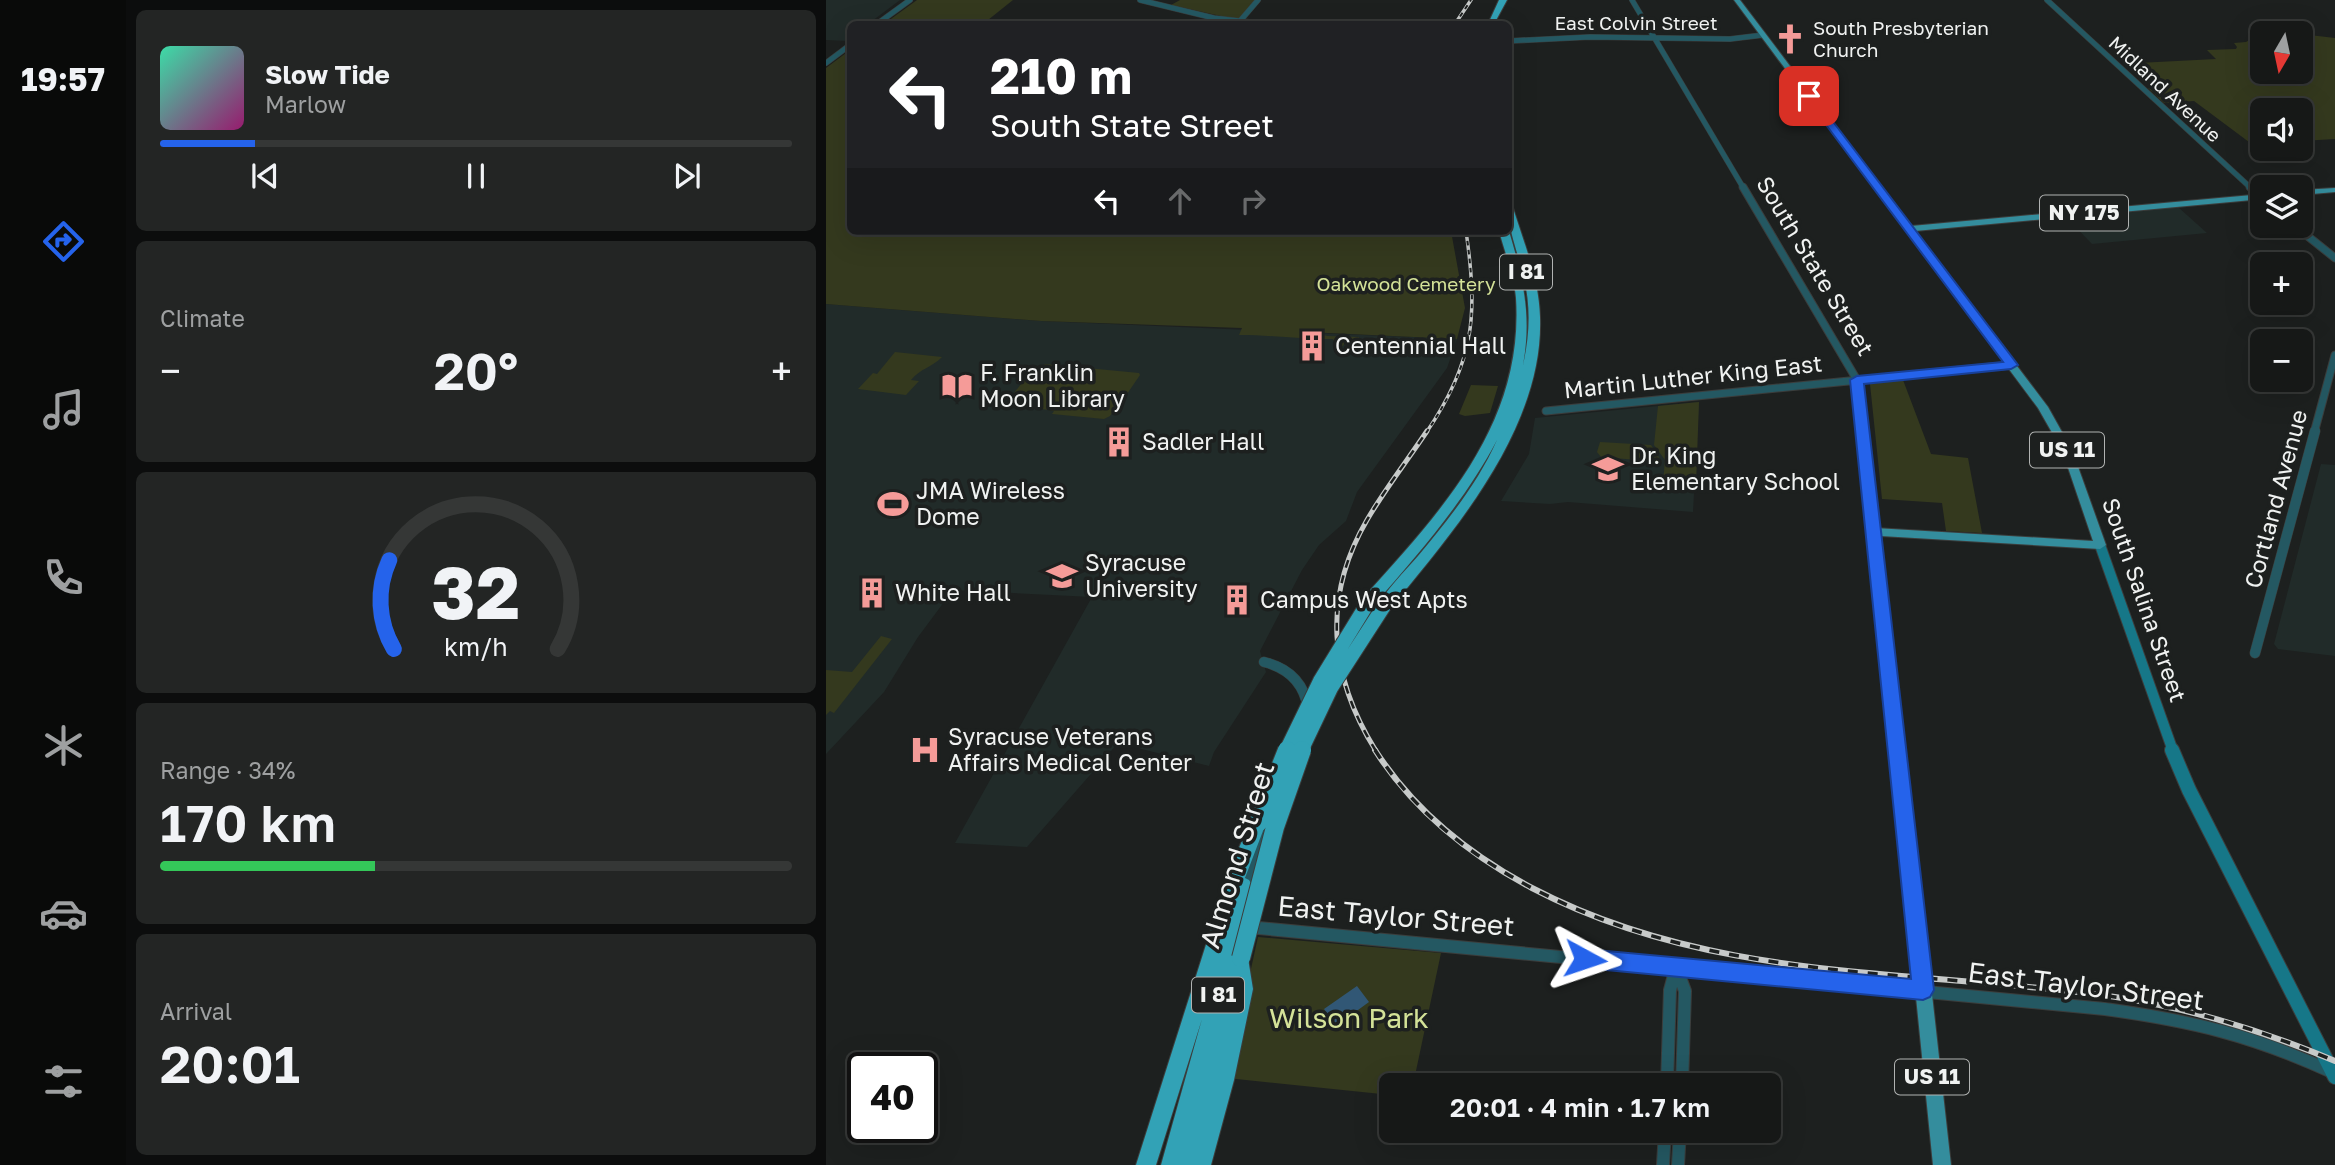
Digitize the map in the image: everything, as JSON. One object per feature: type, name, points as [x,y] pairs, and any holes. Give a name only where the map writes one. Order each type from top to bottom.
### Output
[{"type":"highway","points":[[1486,21],[1497,0]]},
{"type":"highway","points":[[1492,21],[1503,0]]},
{"type":"highway","name":"I 81","points":[[1173,1165],[1258,823],[1300,716],[1333,654],[1376,603],[1463,511],[1483,482],[1515,397],[1534,338],[1535,316],[1532,294],[1512,222]]},
{"type":"highway","name":"I 81","points":[[1505,235],[1521,297],[1523,327],[1515,397]]},
{"type":"highway","name":"I 81","points":[[1185,1165],[1221,1046],[1265,864],[1296,765],[1337,676],[1376,603]]},
{"type":"highway","points":[[1146,1165],[1240,866],[1258,823]]},
{"type":"highway","points":[[1200,1165],[1224,1080],[1244,989],[1241,958]]},
{"type":"main road","name":"South Salina Street","points":[[1737,0],[2011,365],[2060,435],[2189,790],[2334,1075]]},
{"type":"main road","points":[[2313,192],[2335,190]]},
{"type":"main road","name":"NY 175","points":[[1909,229],[2250,198]]},
{"type":"main road","points":[[1875,532],[2101,545]]},
{"type":"main road","name":"South State Street","points":[[1875,532],[1942,1165]]},
{"type":"street","points":[[881,21],[910,0]]},
{"type":"street","points":[[1140,0],[1235,21]]},
{"type":"street","points":[[1241,21],[1258,0]]},
{"type":"street","name":"South State Street","points":[[1632,0],[1857,380],[1875,532]]},
{"type":"street","name":"Midland Avenue","points":[[2047,0],[2250,186]]},
{"type":"street","name":"East Colvin Street","points":[[1512,41],[1730,39],[1763,35]]},
{"type":"street","points":[[826,63],[847,47]]},
{"type":"street","points":[[2310,238],[2335,258]]},
{"type":"street","name":"Cortland Avenue","points":[[2255,653],[2335,355]]},
{"type":"street","name":"Martin Luther King East","points":[[1546,411],[2011,365]]},
{"type":"street","name":"Almond Street","points":[[1173,1165],[1213,1040],[1239,926],[1268,819],[1304,727],[1308,710],[1304,693],[1289,672],[1264,662]]},
{"type":"street","name":"East Taylor Street","points":[[1239,926],[2105,1009],[2187,1021],[2273,1046],[2334,1075]]},
{"type":"street","points":[[1667,1073],[1670,990],[1676,967]]},
{"type":"street","points":[[1676,967],[1685,991],[1682,1073]]},
{"type":"street","points":[[1663,1165],[1664,1143]]},
{"type":"street","points":[[1678,1165],[1679,1143]]},
{"type":"shaded area","points":[[826,0],[900,0],[872,21],[847,21],[847,41],[826,40]]},
{"type":"shaded area","points":[[2178,207],[2207,233],[2092,244],[2066,217]]},
{"type":"shaded area","name":"Syracuse University","points":[[826,304],[1041,321],[1457,339],[1447,368],[1357,492],[1346,521],[1319,545],[1302,570],[1260,651],[1266,672],[1214,752],[1209,766],[1118,743],[1027,847],[955,843],[1092,597],[953,590],[918,637],[884,692],[826,754]]},
{"type":"shaded area","name":"Dr. King Elementary School","points":[[1699,402],[1693,512],[1568,502],[1550,504],[1501,501],[1529,454],[1535,418]]},
{"type":"shaded area","points":[[2321,464],[2335,465],[2335,656],[2278,649],[2274,644]]},
{"type":"green space","points":[[917,0],[1013,0],[987,21],[888,21]]},
{"type":"green space","points":[[1180,0],[1255,0],[1239,20],[1171,5]]},
{"type":"green space","points":[[2314,36],[2335,38],[2335,139],[2313,140],[2313,98],[2250,98],[2250,143],[2194,101],[2164,103],[2148,88],[2164,86],[2138,63],[2216,59],[2207,50],[2236,49],[2234,43],[2250,39],[2250,84],[2314,84]]},
{"type":"green space","name":"Oakwood Cemetery","points":[[847,52],[847,235],[1452,235],[1465,308],[1457,339],[1306,332],[1359,337],[1358,341],[1346,340],[1343,346],[1335,344],[1333,339],[1239,335],[1242,328],[1041,321],[826,304],[826,68]]},
{"type":"green space","points":[[895,352],[942,357],[911,380],[919,381],[906,395],[858,389],[873,373],[877,374]]},
{"type":"green space","points":[[1045,364],[1140,375],[1127,394],[1120,398],[1123,399],[1110,416],[1104,419],[1052,414],[1054,411],[1018,405],[1023,399],[1010,398],[1025,379],[1029,379]]},
{"type":"green space","points":[[1903,380],[1931,454],[1968,458],[1982,533],[1946,531],[1942,503],[1882,499],[1870,384]]},
{"type":"green space","points":[[1471,385],[1498,386],[1490,413],[1465,416],[1459,414]]},
{"type":"green space","points":[[1699,402],[1696,485],[1666,485],[1663,483],[1665,460],[1654,445],[1658,406]]},
{"type":"green space","points":[[1600,442],[1651,445],[1662,462],[1601,457],[1597,452]]},
{"type":"green space","points":[[881,636],[892,639],[834,713],[830,711],[826,715],[826,670],[852,672]]},
{"type":"green space","name":"Wilson Park","points":[[1258,937],[1441,953],[1416,1073],[1379,1073],[1379,1094],[1227,1078]]},
{"type":"water","points":[[1357,986],[1369,1002],[1336,1026],[1324,1009]]},
{"type":"railway","points":[[1457,21],[1471,0]]},
{"type":"railway","points":[[1426,433],[1455,383],[1469,336],[1472,288],[1467,235]]},
{"type":"railway","points":[[1376,751],[1348,694],[1337,636],[1338,607],[1343,578],[1367,520],[1427,431]]},
{"type":"railway","points":[[1375,750],[1407,793],[1464,845],[1532,888],[1602,919],[1674,942],[1747,958],[1896,976],[2047,989],[2150,1003],[2230,1023],[2335,1061]]},
{"type":"place","name":"South Presbyterian Church","points":[[1790,39]]},
{"type":"place","name":"Centennial Hall","points":[[1312,346]]},
{"type":"place","name":"F. Franklin Moon Library","points":[[957,386]]},
{"type":"place","name":"Sadler Hall","points":[[1119,442]]},
{"type":"place","name":"Dr. King Elementary School","points":[[1608,469]]},
{"type":"place","name":"JMA Wireless Dome","points":[[893,504]]},
{"type":"place","name":"Syracuse University","points":[[1062,576]]},
{"type":"place","name":"White Hall","points":[[872,593]]},
{"type":"place","name":"Campus West Apts","points":[[1237,600]]},
{"type":"place","name":"Syracuse Veterans Affairs Medical Center","points":[[925,750]]},
{"type":"route","points":[[1585,959],[1923,990],[1857,380],[2011,365],[1809,96]]}]
